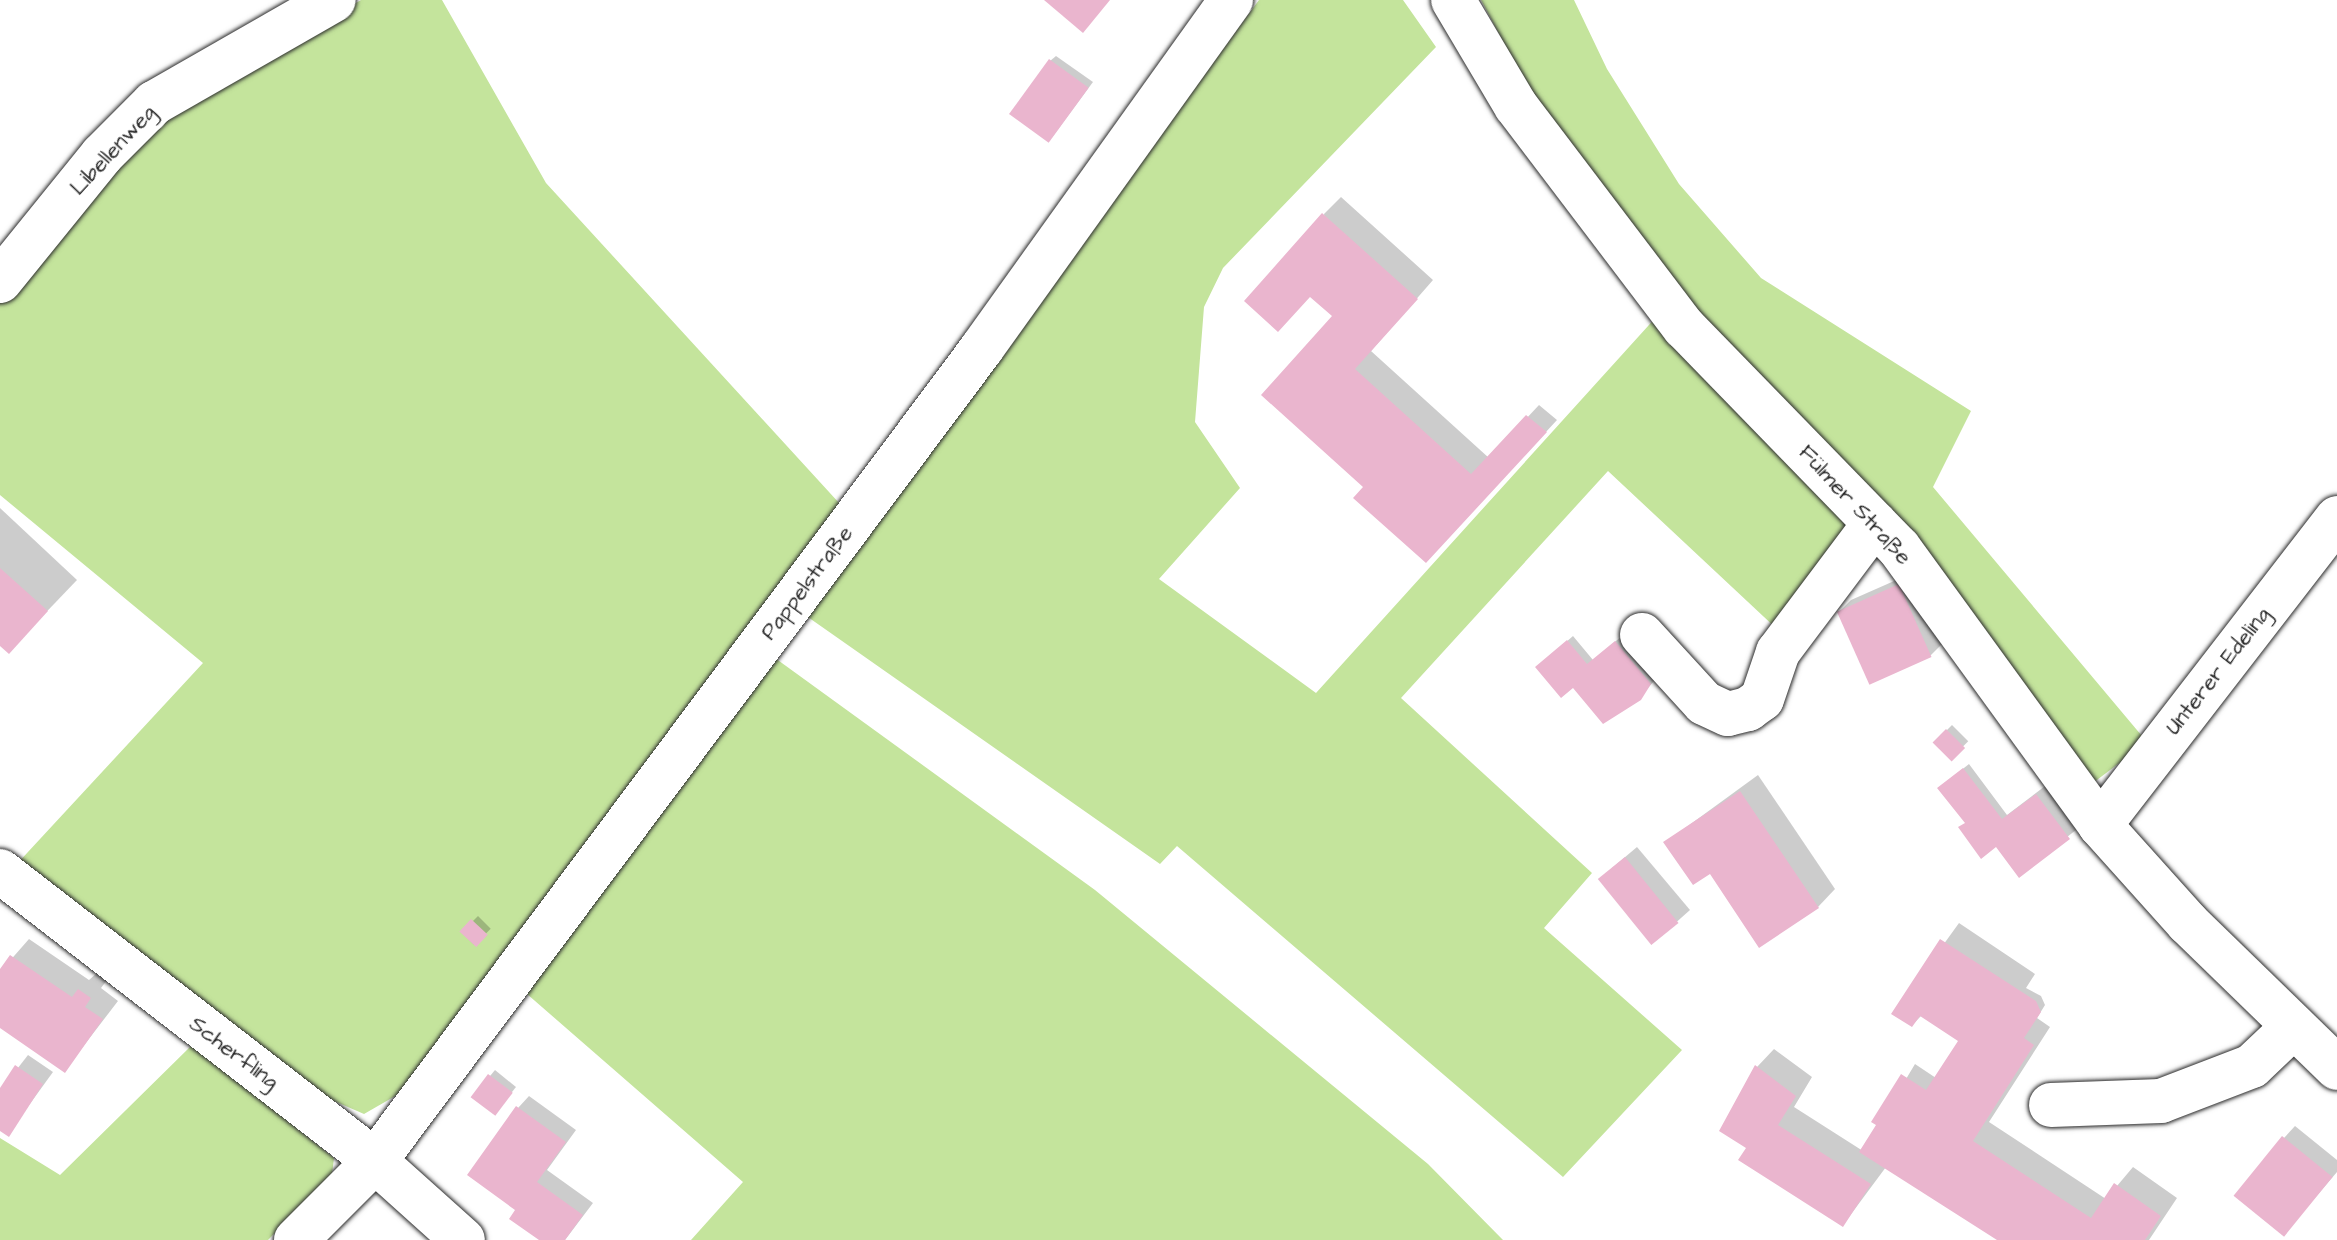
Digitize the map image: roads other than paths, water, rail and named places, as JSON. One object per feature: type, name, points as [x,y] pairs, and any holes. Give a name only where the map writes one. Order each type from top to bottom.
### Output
[{"type":"street","name":"Libellenweg","points":[[0,281],[102,155],[154,103],[334,0]]},
{"type":"street","name":"Pappelstraße","points":[[296,1240],[375,1161],[982,348],[1231,0]]},
{"type":"street","name":"Fülmer Straße","points":[[1453,0],[1516,106],[1684,327],[1899,548],[2100,825],[2292,1028],[2337,1068]]},
{"type":"street","name":"Unterer Edeling","points":[[2100,825],[2337,518]]},
{"type":"street","points":[[1642,635],[1704,703],[1728,714],[1748,709],[1762,699],[1778,652],[1875,523]]},
{"type":"street","name":"Scherfling","points":[[7,889],[375,1161],[463,1240]]},
{"type":"street","points":[[2051,1105],[2161,1101],[2252,1066],[2292,1028]]}]
